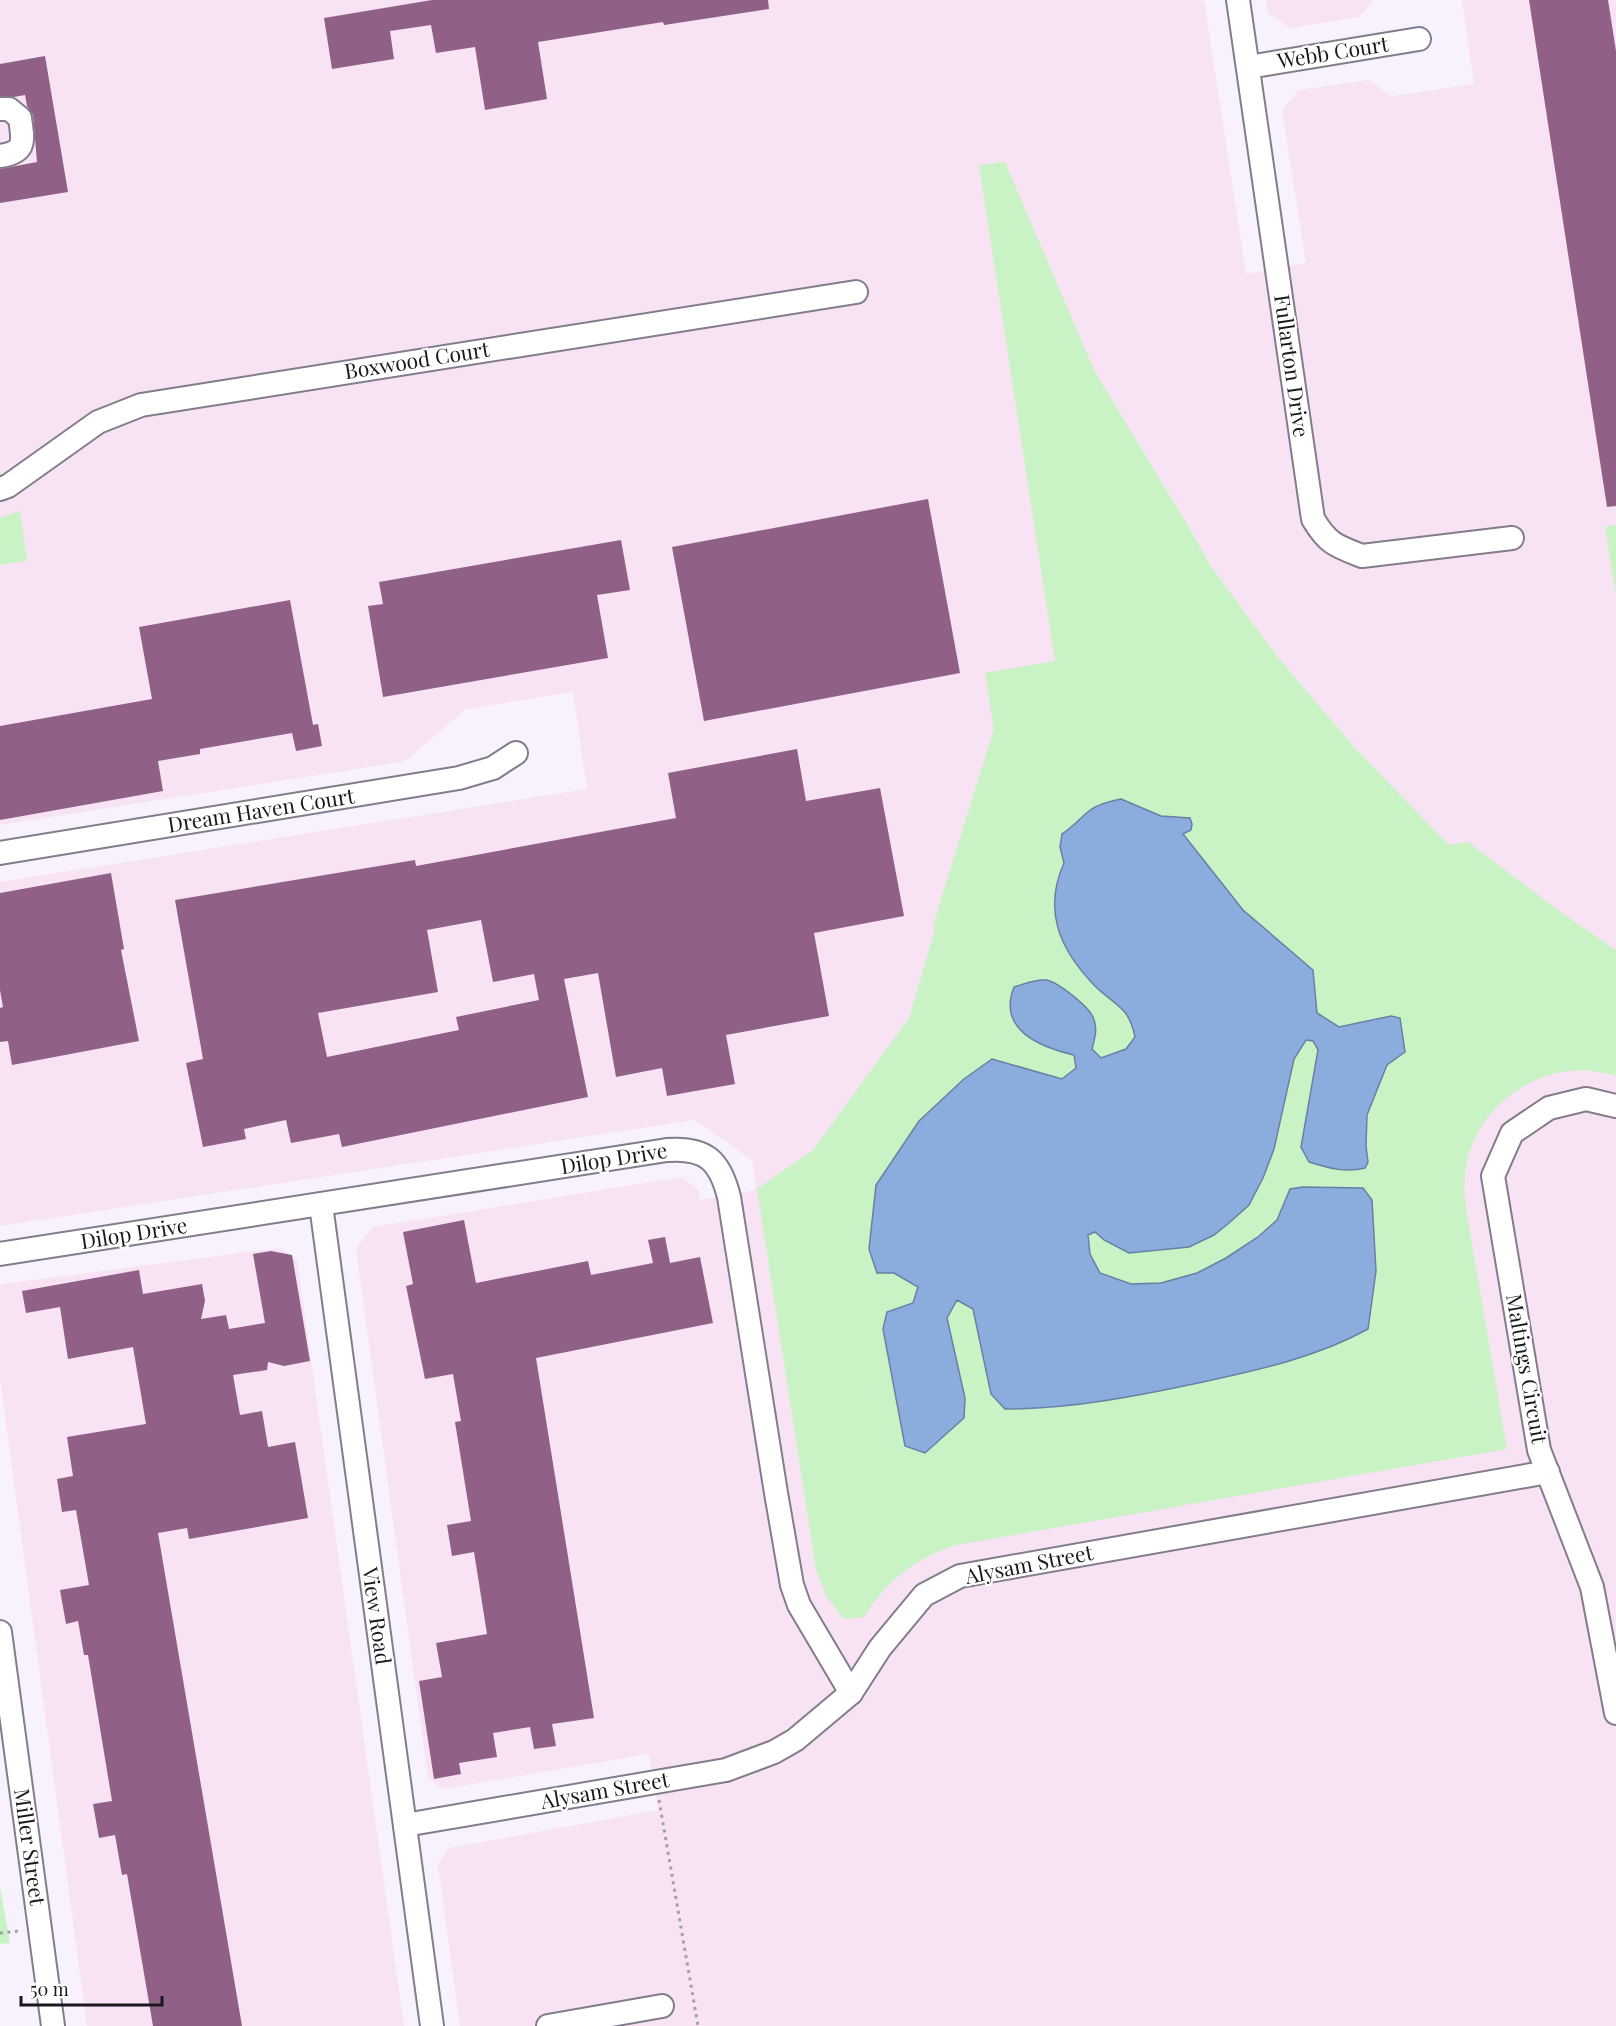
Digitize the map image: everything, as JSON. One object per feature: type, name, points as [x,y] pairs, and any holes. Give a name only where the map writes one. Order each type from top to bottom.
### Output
[{"type":"street","name":"Fullarton Drive","points":[[1238,0],[1313,519],[1324,537],[1339,548],[1362,556],[1512,538]]},
{"type":"street","name":"Webb Court","points":[[1248,67],[1419,39]]},
{"type":"street","points":[[0,109],[16,112],[20,118],[23,141],[16,152],[0,156]]},
{"type":"street","name":"Boxwood Court","points":[[0,489],[8,486],[98,422],[141,405],[856,292]]},
{"type":"street","name":"Dream Haven Court","points":[[0,853],[459,778],[493,768],[516,753]]},
{"type":"street","name":"Maltings Circuit","points":[[1616,1106],[1586,1100],[1549,1108],[1512,1133],[1493,1176],[1539,1450],[1592,1587],[1616,1713]]},
{"type":"street","name":"Dilop Drive","points":[[0,1254],[667,1150],[681,1149],[708,1158],[718,1166],[724,1176],[729,1197],[792,1585],[799,1605],[850,1693]]},
{"type":"street","name":"View Road","points":[[321,1205],[432,2026]]},
{"type":"street","name":"Alysam Street","points":[[405,1825],[726,1770],[774,1752],[795,1740],[850,1693],[880,1648],[924,1595],[960,1576],[1548,1472]]},
{"type":"street","name":"Miller Street","points":[[0,1632],[53,2026]]},
{"type":"street","points":[[548,2026],[662,2006]]},
{"type":"path","points":[[656,1782],[698,2026]]},
{"type":"shaded area","points":[[0,0],[1204,0],[1246,274],[1306,263],[1282,110],[1299,90],[1368,80],[1392,96],[1474,84],[1462,0],[1616,0],[1616,2026],[460,2026],[438,1865],[449,1848],[658,1810],[649,1754],[443,1789],[428,1778],[356,1248],[373,1227],[682,1177],[698,1190],[700,1200],[756,1190],[753,1161],[695,1120],[0,1226],[0,882],[587,789],[573,692],[466,709],[409,758],[401,762],[0,825]],"holes":[[[1095,372],[1210,565],[1277,656],[1354,747],[1448,845],[1016,401]]]},
{"type":"shaded area","points":[[1266,0],[1373,0],[1359,17],[1290,28],[1268,13]]},
{"type":"shaded area","points":[[280,1248],[297,1260],[404,2026],[87,2026],[0,1378],[0,1285]]},
{"type":"green space","points":[[1005,162],[1095,372],[1210,565],[1277,656],[1354,747],[1449,845],[1468,842],[1562,913],[1616,950],[1616,1076],[1593,1071],[1573,1071],[1553,1074],[1534,1081],[1516,1091],[1487,1118],[1476,1135],[1469,1154],[1464,1182],[1466,1209],[1507,1449],[956,1545],[927,1557],[903,1572],[882,1592],[864,1617],[844,1619],[826,1596],[816,1569],[757,1189],[813,1150],[909,1018],[936,926],[933,925],[994,729],[985,673],[1055,661],[979,165]]},
{"type":"green space","points":[[20,511],[27,561],[0,565],[0,518]]},
{"type":"green space","points":[[1616,525],[1616,595],[1605,527]]},
{"type":"green space","points":[[0,1887],[10,1943],[0,1944]]},
{"type":"water","points":[[1121,799],[1161,816],[1190,818],[1191,830],[1183,834],[1243,910],[1313,970],[1317,1013],[1339,1027],[1391,1016],[1400,1018],[1405,1052],[1387,1065],[1367,1115],[1368,1162],[1365,1168],[1344,1170],[1309,1162],[1301,1147],[1318,1050],[1313,1041],[1306,1040],[1294,1059],[1274,1149],[1249,1205],[1214,1235],[1189,1247],[1129,1253],[1104,1240],[1095,1232],[1088,1235],[1090,1254],[1100,1273],[1131,1284],[1161,1283],[1197,1273],[1226,1258],[1258,1237],[1277,1220],[1290,1189],[1303,1187],[1363,1188],[1372,1200],[1376,1271],[1368,1329],[1308,1355],[1224,1377],[1104,1401],[1055,1407],[1005,1409],[991,1394],[973,1309],[957,1300],[947,1318],[965,1398],[964,1418],[925,1453],[905,1446],[883,1329],[887,1312],[913,1303],[918,1287],[894,1273],[877,1273],[869,1249],[876,1185],[919,1121],[964,1079],[992,1059],[1062,1079],[1076,1068],[1074,1055],[1036,1041],[1017,1025],[1011,1015],[1010,1002],[1014,987],[1046,980],[1072,995],[1090,1012],[1095,1021],[1096,1029],[1092,1049],[1101,1058],[1126,1049],[1135,1037],[1129,1018],[1119,1006],[1093,984],[1071,957],[1058,928],[1055,912],[1058,880],[1064,863],[1060,847],[1062,834],[1093,809],[1104,803]]},
{"type":"building","points":[[432,0],[768,0],[769,9],[664,25],[663,22],[538,42],[547,99],[485,110],[475,47],[436,53],[431,25],[390,31],[394,59],[332,69],[324,18]]},
{"type":"building","points":[[1529,0],[1608,0],[1616,51],[1616,506],[1607,507]]},
{"type":"building","points":[[45,56],[68,192],[0,203],[0,169],[37,162],[33,115],[27,106],[25,95],[0,96],[0,64]]},
{"type":"building","points":[[928,499],[960,673],[704,721],[672,547]]},
{"type":"building","points":[[621,540],[630,590],[597,595],[608,658],[383,697],[368,606],[383,604],[379,582]]},
{"type":"building","points":[[290,600],[313,725],[318,724],[322,746],[296,751],[292,733],[200,749],[200,754],[158,761],[163,791],[0,820],[0,726],[152,699],[139,627]]},
{"type":"building","points":[[797,749],[806,801],[880,788],[904,916],[814,933],[829,1016],[726,1035],[735,1084],[667,1096],[662,1068],[616,1077],[598,973],[564,979],[588,1097],[342,1147],[339,1134],[291,1143],[286,1120],[244,1129],[246,1139],[203,1147],[186,1063],[203,1059],[175,900],[415,860],[416,866],[676,818],[668,773]],"holes":[[[481,920],[493,982],[534,974],[539,1000],[456,1017],[459,1030],[327,1057],[318,1013],[438,992],[427,930]]]},
{"type":"building","points":[[111,873],[124,949],[121,950],[139,1041],[12,1065],[8,1041],[0,1042],[0,1008],[3,1007],[0,990],[0,893]]},
{"type":"building","points":[[464,1220],[476,1283],[588,1261],[591,1275],[653,1263],[648,1240],[665,1237],[670,1263],[700,1257],[713,1323],[536,1358],[594,1718],[552,1724],[556,1746],[534,1749],[530,1727],[493,1733],[497,1757],[459,1763],[461,1774],[434,1779],[419,1681],[442,1677],[436,1643],[487,1634],[474,1552],[452,1556],[447,1525],[471,1521],[455,1422],[461,1421],[453,1374],[425,1379],[406,1286],[413,1284],[403,1232]]},
{"type":"building","points":[[271,1251],[292,1255],[310,1361],[284,1366],[268,1362],[267,1370],[233,1375],[240,1415],[262,1411],[268,1447],[295,1442],[308,1518],[189,1539],[187,1528],[158,1533],[242,2026],[153,2026],[127,1874],[122,1875],[115,1835],[99,1838],[93,1804],[112,1801],[88,1655],[84,1655],[78,1621],[66,1624],[60,1590],[89,1585],[76,1510],[62,1512],[57,1479],[73,1476],[67,1437],[146,1424],[133,1347],[68,1359],[60,1307],[26,1313],[22,1291],[139,1270],[143,1294],[202,1284],[205,1301],[201,1319],[226,1315],[229,1329],[265,1323],[253,1254]]}]
